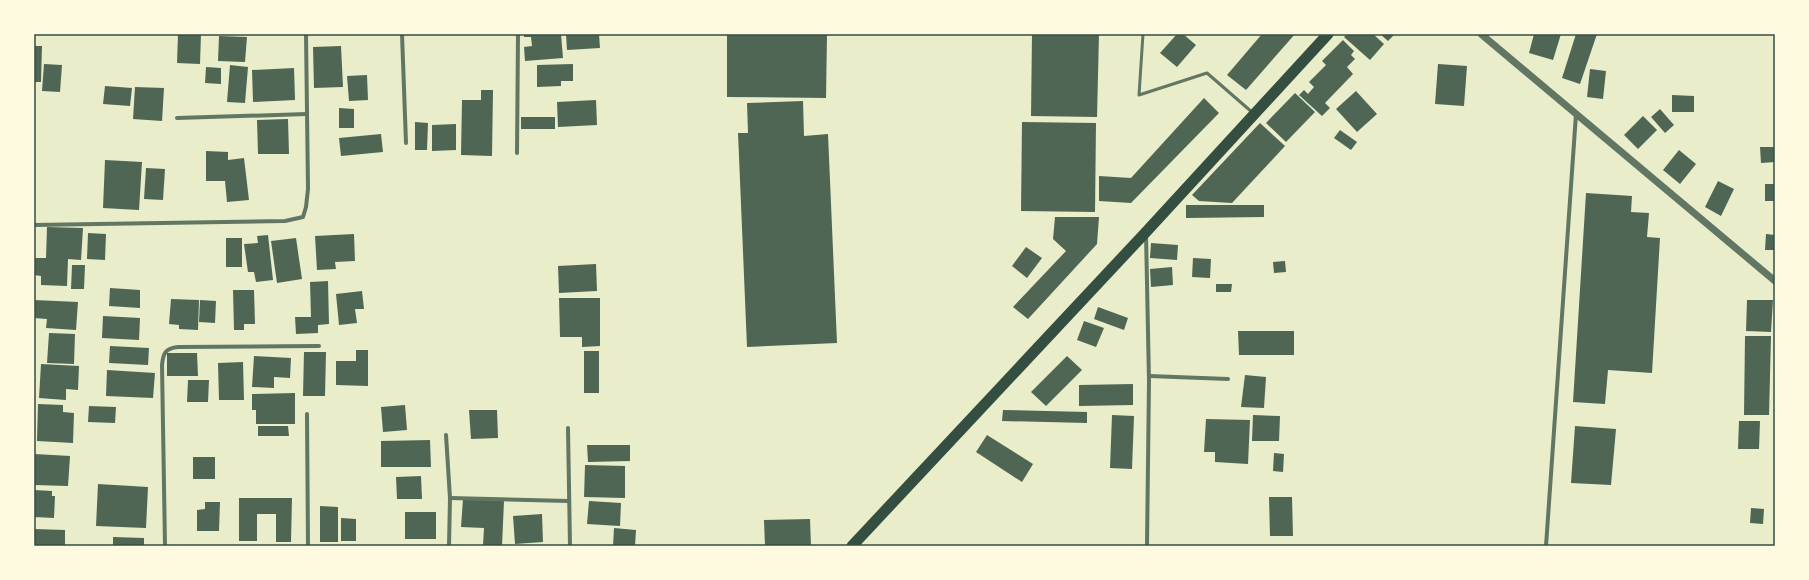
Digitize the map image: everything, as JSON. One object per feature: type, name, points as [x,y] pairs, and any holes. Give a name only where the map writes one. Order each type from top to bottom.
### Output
[{"type":"highway","points":[[852,546],[1146,232],[1328,34]]},
{"type":"street","points":[[34,225],[285,222],[303,218],[308,189],[306,34]]},
{"type":"street","points":[[402,34],[406,143]]},
{"type":"street","points":[[517,153],[518,34]]},
{"type":"street","points":[[1481,34],[1775,281]]},
{"type":"street","points":[[177,118],[307,114]]},
{"type":"street","points":[[1546,546],[1576,114]]},
{"type":"street","points":[[1146,232],[1148,376],[1147,546]]},
{"type":"street","points":[[165,546],[162,365],[163,356],[166,351],[170,348],[178,347],[319,346]]},
{"type":"street","points":[[1148,376],[1228,379]]},
{"type":"street","points":[[307,414],[308,546]]},
{"type":"street","points":[[568,428],[568,501],[570,546]]},
{"type":"street","points":[[446,435],[450,498],[449,546]]},
{"type":"street","points":[[450,498],[568,501]]},
{"type":"lane","points":[[1143,34],[1139,95],[1207,73],[1254,114]]},
{"type":"building","points":[[178,34],[201,34],[200,64],[177,63]]},
{"type":"building","points":[[524,34],[561,34],[563,58],[525,61],[524,47],[532,46],[531,37],[524,37]]},
{"type":"building","points":[[566,34],[599,34],[600,48],[567,50]]},
{"type":"building","points":[[727,34],[827,34],[826,98],[727,97]]},
{"type":"building","points":[[1032,34],[1099,34],[1097,117],[1031,116]]},
{"type":"building","points":[[1177,34],[1183,34],[1196,45],[1177,67],[1160,53]]},
{"type":"building","points":[[1262,34],[1295,34],[1246,90],[1227,75]]},
{"type":"building","points":[[1347,34],[1373,34],[1384,44],[1370,60],[1344,37]]},
{"type":"building","points":[[1380,34],[1395,34],[1388,41]]},
{"type":"building","points":[[1534,34],[1561,34],[1553,60],[1529,53]]},
{"type":"building","points":[[1576,34],[1597,34],[1580,84],[1562,78]]},
{"type":"building","points":[[219,36],[247,37],[245,62],[218,61]]},
{"type":"building","points":[[1343,40],[1354,51],[1351,55],[1355,59],[1347,67],[1353,74],[1325,103],[1330,108],[1322,116],[1299,95],[1304,90],[1308,94],[1314,87],[1309,82],[1326,65],[1322,61]]},
{"type":"building","points":[[34,46],[42,46],[41,82],[34,82]]},
{"type":"building","points":[[341,46],[343,87],[314,88],[313,47]]},
{"type":"building","points":[[44,64],[62,65],[60,92],[42,91]]},
{"type":"building","points":[[573,64],[573,81],[561,81],[561,86],[537,87],[537,65]]},
{"type":"building","points":[[1438,64],[1467,66],[1464,106],[1435,104]]},
{"type":"building","points":[[230,65],[248,67],[245,103],[227,102]]},
{"type":"building","points":[[206,67],[221,68],[221,84],[205,83]]},
{"type":"building","points":[[294,68],[295,100],[253,102],[252,70]]},
{"type":"building","points":[[1590,69],[1606,71],[1603,99],[1587,97]]},
{"type":"building","points":[[367,75],[368,100],[349,101],[347,76]]},
{"type":"building","points":[[105,86],[132,88],[130,106],[103,104]]},
{"type":"building","points":[[135,87],[164,88],[162,121],[133,119]]},
{"type":"building","points":[[481,90],[493,90],[492,156],[461,155],[462,100],[481,100]]},
{"type":"building","points":[[1356,91],[1377,114],[1357,132],[1336,109]]},
{"type":"building","points":[[1295,93],[1315,112],[1286,142],[1266,123]]},
{"type":"building","points":[[1672,95],[1694,96],[1694,112],[1672,112]]},
{"type":"building","points":[[1204,98],[1219,113],[1131,203],[1099,201],[1099,176],[1131,178]]},
{"type":"building","points":[[596,100],[597,125],[558,127],[557,102]]},
{"type":"building","points":[[803,101],[804,136],[828,134],[837,343],[747,347],[738,133],[748,133],[747,103]]},
{"type":"building","points":[[339,108],[354,109],[354,128],[339,128]]},
{"type":"building","points":[[1660,109],[1674,125],[1665,133],[1651,117]]},
{"type":"building","points":[[1643,116],[1657,130],[1638,149],[1624,135]]},
{"type":"building","points":[[521,117],[555,117],[555,129],[521,129]]},
{"type":"building","points":[[288,119],[289,154],[258,154],[257,120]]},
{"type":"building","points":[[415,122],[428,123],[427,150],[415,150]]},
{"type":"building","points":[[1022,122],[1096,123],[1095,212],[1021,211]]},
{"type":"building","points":[[1260,123],[1285,146],[1232,203],[1199,201],[1192,195]]},
{"type":"building","points":[[456,124],[456,150],[432,151],[432,125]]},
{"type":"building","points":[[1340,130],[1357,142],[1351,150],[1334,138]]},
{"type":"building","points":[[381,134],[383,152],[341,156],[339,138]]},
{"type":"building","points":[[1760,147],[1775,147],[1775,162],[1761,163]]},
{"type":"building","points":[[1679,150],[1696,164],[1680,184],[1663,170]]},
{"type":"building","points":[[206,151],[228,152],[228,160],[244,158],[249,200],[227,202],[225,181],[206,181]]},
{"type":"building","points":[[105,160],[142,162],[139,210],[103,208]]},
{"type":"building","points":[[146,168],[165,169],[163,200],[144,199]]},
{"type":"building","points":[[1718,181],[1734,189],[1721,216],[1705,207]]},
{"type":"building","points":[[1765,184],[1775,184],[1775,201],[1765,201]]},
{"type":"building","points":[[1586,193],[1632,196],[1631,212],[1649,213],[1647,237],[1660,238],[1652,373],[1608,370],[1605,404],[1573,402]]},
{"type":"building","points":[[1186,205],[1264,205],[1264,217],[1186,218]]},
{"type":"building","points":[[1055,217],[1099,217],[1097,244],[1028,319],[1013,307],[1066,251],[1053,239]]},
{"type":"building","points":[[47,227],[83,228],[81,260],[68,259],[67,286],[41,285],[41,276],[34,275],[34,258],[46,258]]},
{"type":"building","points":[[88,233],[106,234],[105,260],[87,259]]},
{"type":"building","points":[[354,234],[355,261],[335,262],[336,269],[317,270],[315,236]]},
{"type":"building","points":[[1766,234],[1775,235],[1775,250],[1765,250]]},
{"type":"building","points":[[268,235],[273,280],[256,282],[254,272],[248,272],[244,244],[258,243],[257,236]]},
{"type":"building","points":[[226,238],[242,238],[242,267],[226,267]]},
{"type":"building","points":[[296,238],[302,279],[277,283],[271,241]]},
{"type":"building","points":[[1151,243],[1178,245],[1177,260],[1150,258]]},
{"type":"building","points":[[1026,247],[1042,258],[1027,278],[1012,266]]},
{"type":"building","points":[[1193,258],[1211,259],[1210,278],[1192,277]]},
{"type":"building","points":[[1285,261],[1286,272],[1274,273],[1273,262]]},
{"type":"building","points":[[596,264],[597,291],[559,293],[558,266]]},
{"type":"building","points":[[72,265],[85,265],[84,289],[71,289]]},
{"type":"building","points":[[1172,267],[1173,285],[1151,287],[1150,269]]},
{"type":"building","points":[[328,281],[329,324],[318,325],[318,333],[296,334],[295,317],[311,317],[310,282]]},
{"type":"building","points":[[1216,284],[1232,284],[1231,292],[1216,292]]},
{"type":"building","points":[[110,288],[140,290],[140,308],[109,306]]},
{"type":"building","points":[[233,290],[254,290],[255,324],[244,324],[244,330],[234,330]]},
{"type":"building","points":[[362,291],[364,309],[355,309],[357,323],[339,325],[336,294]]},
{"type":"building","points":[[559,298],[600,298],[600,346],[582,347],[582,337],[560,337]]},
{"type":"building","points":[[171,299],[199,300],[198,330],[179,329],[179,325],[169,324]]},
{"type":"building","points":[[34,300],[78,302],[76,330],[46,328],[47,319],[34,318]]},
{"type":"building","points":[[200,300],[216,301],[215,323],[199,322]]},
{"type":"building","points":[[1747,300],[1773,300],[1771,332],[1746,331]]},
{"type":"building","points":[[1098,307],[1128,318],[1124,330],[1094,319]]},
{"type":"building","points":[[103,316],[140,318],[139,340],[102,338]]},
{"type":"building","points":[[1084,321],[1104,328],[1096,347],[1077,340]]},
{"type":"building","points":[[1238,331],[1294,331],[1294,355],[1239,355]]},
{"type":"building","points":[[49,333],[75,334],[74,364],[47,363]]},
{"type":"building","points":[[1745,336],[1771,336],[1769,415],[1744,415]]},
{"type":"building","points":[[110,346],[149,348],[148,365],[109,363]]},
{"type":"building","points":[[356,350],[368,350],[368,386],[336,385],[336,361],[356,361]]},
{"type":"building","points":[[584,351],[599,351],[599,393],[584,393]]},
{"type":"building","points":[[304,352],[326,352],[325,396],[303,396]]},
{"type":"building","points":[[167,353],[197,353],[198,376],[167,376]]},
{"type":"building","points":[[254,356],[291,358],[290,378],[274,377],[274,388],[252,387]]},
{"type":"building","points":[[1067,356],[1082,370],[1046,406],[1031,392]]},
{"type":"building","points":[[243,362],[244,400],[219,400],[218,363]]},
{"type":"building","points":[[41,364],[79,366],[78,390],[66,389],[66,400],[39,398]]},
{"type":"building","points":[[107,370],[155,373],[153,398],[106,396]]},
{"type":"building","points":[[1245,375],[1266,377],[1264,408],[1241,407]]},
{"type":"building","points":[[188,380],[209,380],[208,402],[187,402]]},
{"type":"building","points":[[1133,384],[1133,405],[1079,406],[1079,385]]},
{"type":"building","points":[[295,393],[295,424],[256,424],[256,410],[252,410],[252,394]]},
{"type":"building","points":[[38,404],[63,405],[63,412],[74,413],[73,443],[37,441]]},
{"type":"building","points":[[405,405],[407,430],[383,432],[381,407]]},
{"type":"building","points":[[89,406],[116,407],[115,423],[88,422]]},
{"type":"building","points":[[469,410],[497,410],[498,438],[471,439]]},
{"type":"building","points":[[1003,410],[1087,412],[1087,423],[1002,421]]},
{"type":"building","points":[[1112,415],[1134,416],[1132,469],[1110,468]]},
{"type":"building","points":[[1253,415],[1280,416],[1279,441],[1252,441]]},
{"type":"building","points":[[1206,419],[1250,420],[1248,464],[1215,462],[1215,452],[1204,452]]},
{"type":"building","points":[[1739,421],[1760,421],[1759,449],[1738,449]]},
{"type":"building","points":[[258,426],[288,426],[289,436],[258,436]]},
{"type":"building","points":[[1575,426],[1616,429],[1611,485],[1571,483]]},
{"type":"building","points":[[987,435],[1033,464],[1022,482],[976,452]]},
{"type":"building","points":[[430,440],[431,467],[381,467],[381,441]]},
{"type":"building","points":[[587,445],[630,445],[630,461],[588,462]]},
{"type":"building","points":[[1274,453],[1284,454],[1283,472],[1273,471]]},
{"type":"building","points":[[35,454],[70,456],[68,486],[34,485]]},
{"type":"building","points":[[193,457],[215,457],[215,479],[193,479]]},
{"type":"building","points":[[585,465],[625,466],[625,498],[584,497]]},
{"type":"building","points":[[421,476],[422,499],[397,499],[396,477]]},
{"type":"building","points":[[98,484],[148,487],[146,528],[96,526]]},
{"type":"building","points":[[34,490],[52,491],[52,496],[55,496],[54,518],[34,517]]},
{"type":"building","points":[[1269,497],[1292,497],[1293,536],[1270,536]]},
{"type":"building","points":[[239,498],[292,498],[291,542],[276,542],[276,514],[257,514],[257,541],[239,541]]},
{"type":"building","points":[[463,499],[504,501],[502,546],[483,545],[484,528],[461,527]]},
{"type":"building","points":[[589,501],[621,503],[620,526],[587,524]]},
{"type":"building","points":[[205,502],[220,502],[219,531],[197,531],[197,510],[205,509]]},
{"type":"building","points":[[320,506],[338,507],[338,542],[320,542]]},
{"type":"building","points":[[1751,508],[1764,509],[1763,524],[1750,523]]},
{"type":"building","points":[[405,512],[436,512],[436,539],[405,539]]},
{"type":"building","points":[[542,514],[543,542],[515,544],[513,516]]},
{"type":"building","points":[[341,518],[356,519],[356,541],[341,541]]},
{"type":"building","points":[[810,519],[811,546],[765,546],[764,520]]},
{"type":"building","points":[[614,528],[636,530],[635,546],[613,546]]},
{"type":"building","points":[[34,529],[65,530],[65,546],[34,546]]},
{"type":"building","points":[[113,537],[144,538],[144,546],[113,546]]}]
